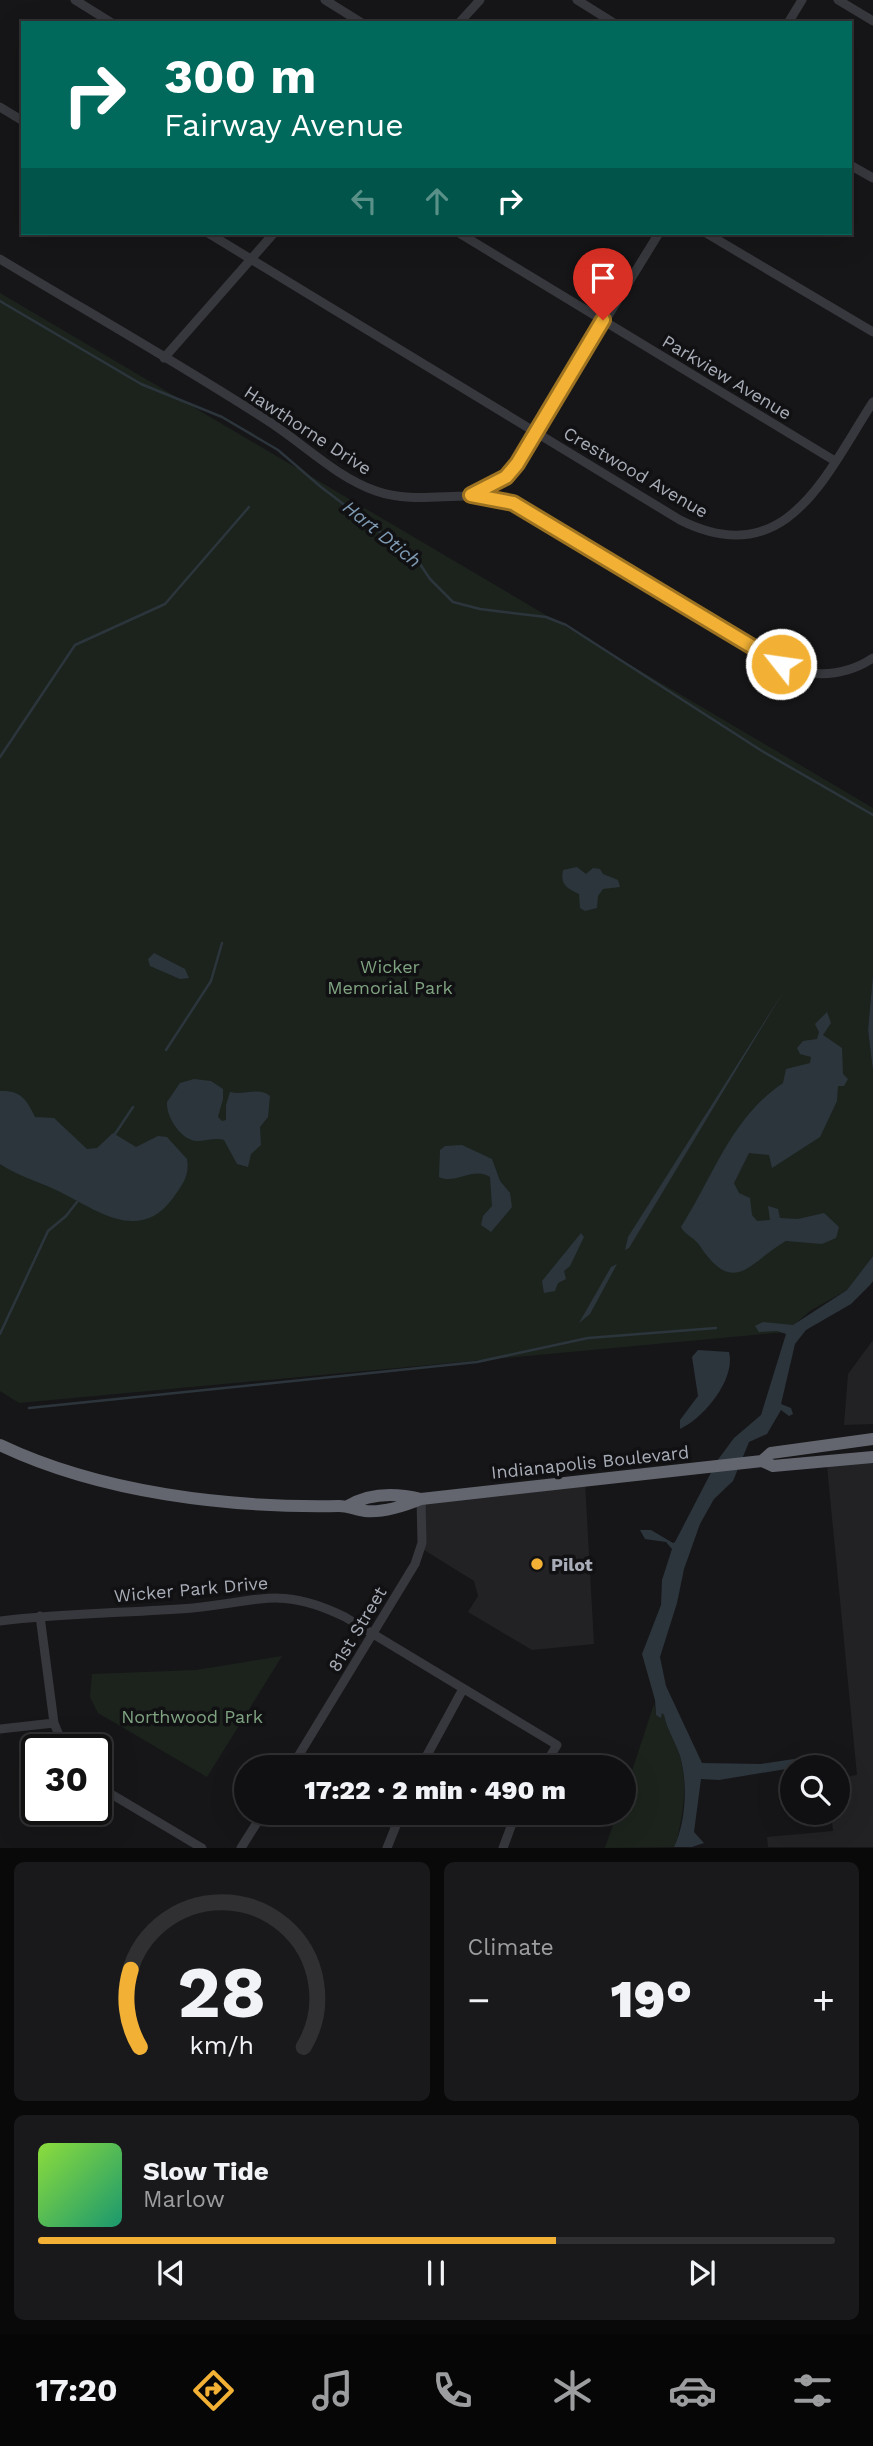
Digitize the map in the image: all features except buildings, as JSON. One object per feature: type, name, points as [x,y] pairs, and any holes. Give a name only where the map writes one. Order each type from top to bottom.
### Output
[{"type":"highway","name":"Indianapolis Boulevard","points":[[762,1461],[771,1453],[873,1439]]},
{"type":"highway","name":"Indianapolis Boulevard","points":[[0,1445],[75,1472],[186,1498],[255,1505],[348,1506],[362,1497],[397,1494],[421,1499],[762,1461],[773,1466],[873,1457]]},
{"type":"street","points":[[75,0],[110,21]]},
{"type":"street","points":[[325,0],[359,21]]},
{"type":"street","points":[[461,21],[480,0]]},
{"type":"street","points":[[577,0],[611,21]]},
{"type":"street","points":[[789,21],[802,0]]},
{"type":"street","points":[[838,0],[873,21]]},
{"type":"street","points":[[0,107],[21,120]]},
{"type":"street","points":[[852,166],[873,178]]},
{"type":"street","name":"Crestwood Avenue","points":[[211,235],[680,520],[710,533],[729,537],[748,536],[772,528],[797,513],[873,402]]},
{"type":"street","points":[[164,358],[272,235]]},
{"type":"street","name":"Parkview Avenue","points":[[462,235],[835,461]]},
{"type":"street","points":[[471,495],[506,477],[537,433],[603,320],[658,235]]},
{"type":"street","points":[[709,235],[873,332]]},
{"type":"street","name":"Hawthorne Drive","points":[[0,259],[266,419],[334,469],[365,486],[394,496],[443,498],[471,495],[513,503],[761,653],[794,670],[810,674],[853,669],[873,658]]},
{"type":"street","name":"81st Street","points":[[298,1755],[420,1553],[421,1499]]},
{"type":"street","name":"Wicker Park Drive","points":[[0,1621],[40,1616],[195,1608],[250,1598],[283,1597],[330,1610],[373,1634],[557,1745],[551,1755]]},
{"type":"street","points":[[40,1616],[54,1723],[58,1734]]},
{"type":"street","points":[[427,1755],[463,1689]]},
{"type":"street","points":[[0,1729],[54,1723]]},
{"type":"street","points":[[112,1794],[202,1847]]},
{"type":"street","points":[[242,1847],[256,1825]]},
{"type":"street","points":[[387,1847],[396,1825]]},
{"type":"street","points":[[503,1847],[511,1825]]},
{"type":"shaded area","points":[[577,867],[586,874],[593,868],[600,869],[603,874],[618,880],[620,887],[603,889],[598,896],[597,908],[585,911],[580,908],[579,894],[568,888],[563,879],[563,870]]},
{"type":"shaded area","points":[[154,953],[185,969],[189,978],[180,979],[150,966],[148,959]]},
{"type":"shaded area","points":[[873,975],[873,1071],[868,1030]]},
{"type":"shaded area","points":[[785,989],[629,1248],[625,1250],[628,1237]]},
{"type":"shaded area","points":[[827,1012],[831,1023],[823,1035],[842,1048],[843,1074],[848,1079],[844,1086],[838,1086],[837,1101],[820,1137],[772,1168],[769,1155],[749,1153],[734,1183],[739,1193],[750,1198],[752,1215],[757,1221],[770,1220],[768,1206],[778,1209],[780,1218],[798,1219],[824,1213],[839,1227],[836,1238],[822,1244],[786,1241],[743,1270],[733,1273],[723,1270],[712,1262],[698,1243],[681,1227],[724,1149],[750,1113],[783,1083],[786,1069],[810,1063],[811,1057],[800,1054],[797,1048],[803,1041],[817,1039],[819,1032],[815,1024]]},
{"type":"shaded area","points":[[194,1079],[211,1081],[223,1089],[218,1117],[222,1121],[226,1120],[226,1105],[230,1092],[256,1091],[270,1096],[268,1117],[260,1127],[261,1145],[251,1154],[248,1167],[237,1164],[224,1140],[191,1140],[180,1132],[172,1121],[167,1102],[180,1083]]},
{"type":"shaded area","points":[[0,1091],[18,1094],[35,1117],[54,1118],[87,1149],[97,1148],[113,1133],[136,1147],[158,1136],[167,1137],[187,1159],[184,1180],[173,1198],[159,1212],[145,1219],[130,1221],[100,1212],[13,1171],[0,1164]]},
{"type":"shaded area","points":[[462,1145],[492,1159],[500,1181],[510,1193],[512,1207],[491,1232],[481,1225],[483,1216],[492,1206],[490,1177],[478,1173],[451,1179],[439,1177],[440,1150],[445,1146]]},
{"type":"shaded area","points":[[581,1233],[584,1237],[570,1266],[564,1271],[566,1279],[558,1283],[555,1291],[544,1293],[542,1281]]},
{"type":"shaded area","points":[[873,1256],[873,1281],[870,1285],[851,1304],[806,1330],[795,1344],[781,1404],[791,1408],[793,1414],[789,1416],[781,1410],[767,1434],[749,1442],[733,1481],[714,1499],[700,1524],[684,1569],[677,1603],[660,1657],[666,1686],[702,1763],[761,1764],[780,1761],[780,1770],[719,1780],[701,1779],[694,1832],[704,1843],[692,1847],[674,1847],[683,1814],[683,1767],[664,1715],[662,1713],[661,1718],[656,1715],[655,1700],[642,1654],[661,1605],[662,1580],[672,1549],[666,1542],[645,1539],[640,1530],[651,1530],[675,1542],[717,1461],[734,1438],[761,1415],[786,1334],[777,1331],[759,1332],[755,1326],[763,1322],[793,1325],[847,1290]]},
{"type":"shaded area","points":[[617,1264],[590,1314],[579,1323],[611,1267]]},
{"type":"shaded area","points":[[873,1340],[873,1424],[844,1425],[848,1374]]},
{"type":"shaded area","points":[[698,1350],[729,1352],[728,1374],[708,1407],[680,1429],[680,1420],[698,1396],[692,1357]]},
{"type":"shaded area","points":[[873,1462],[873,1847],[768,1847],[767,1837],[833,1831],[832,1825],[850,1825],[850,1776],[857,1775],[827,1466]]},
{"type":"shaded area","points":[[585,1482],[594,1644],[532,1650],[468,1612],[478,1596],[474,1581],[424,1550],[425,1501]]},
{"type":"green space","name":"Wicker Memorial Park","points":[[0,293],[873,808],[873,975],[868,1030],[873,1071],[873,1256],[847,1290],[810,1311],[786,1332],[19,1403],[0,1391]]},
{"type":"green space","name":"Northwood Park","points":[[282,1656],[207,1777],[98,1713],[90,1697],[92,1674],[196,1670]]},
{"type":"green space","points":[[654,1704],[656,1715],[664,1715],[678,1752],[684,1778],[681,1819],[674,1847],[605,1848],[613,1825],[636,1825],[636,1759]]},
{"type":"waterway","name":"Hart Dtich","points":[[0,301],[141,384],[222,417],[278,450],[321,487],[418,561],[430,579],[453,602],[480,609],[546,617],[566,625],[762,751],[873,815]]},
{"type":"waterway","points":[[0,757],[75,645],[165,604],[249,507]]},
{"type":"waterway","points":[[166,1050],[211,981],[222,943]]},
{"type":"waterway","points":[[115,1134],[133,1107]]},
{"type":"waterway","points":[[0,1334],[48,1231],[66,1216],[77,1202]]},
{"type":"waterway","points":[[29,1408],[477,1362],[588,1338],[716,1328]]},
{"type":"place","name":"Pilot","points":[[537,1564]]},
{"type":"route","points":[[603,320],[517,464],[506,477],[471,495],[513,503],[781,664]]}]
